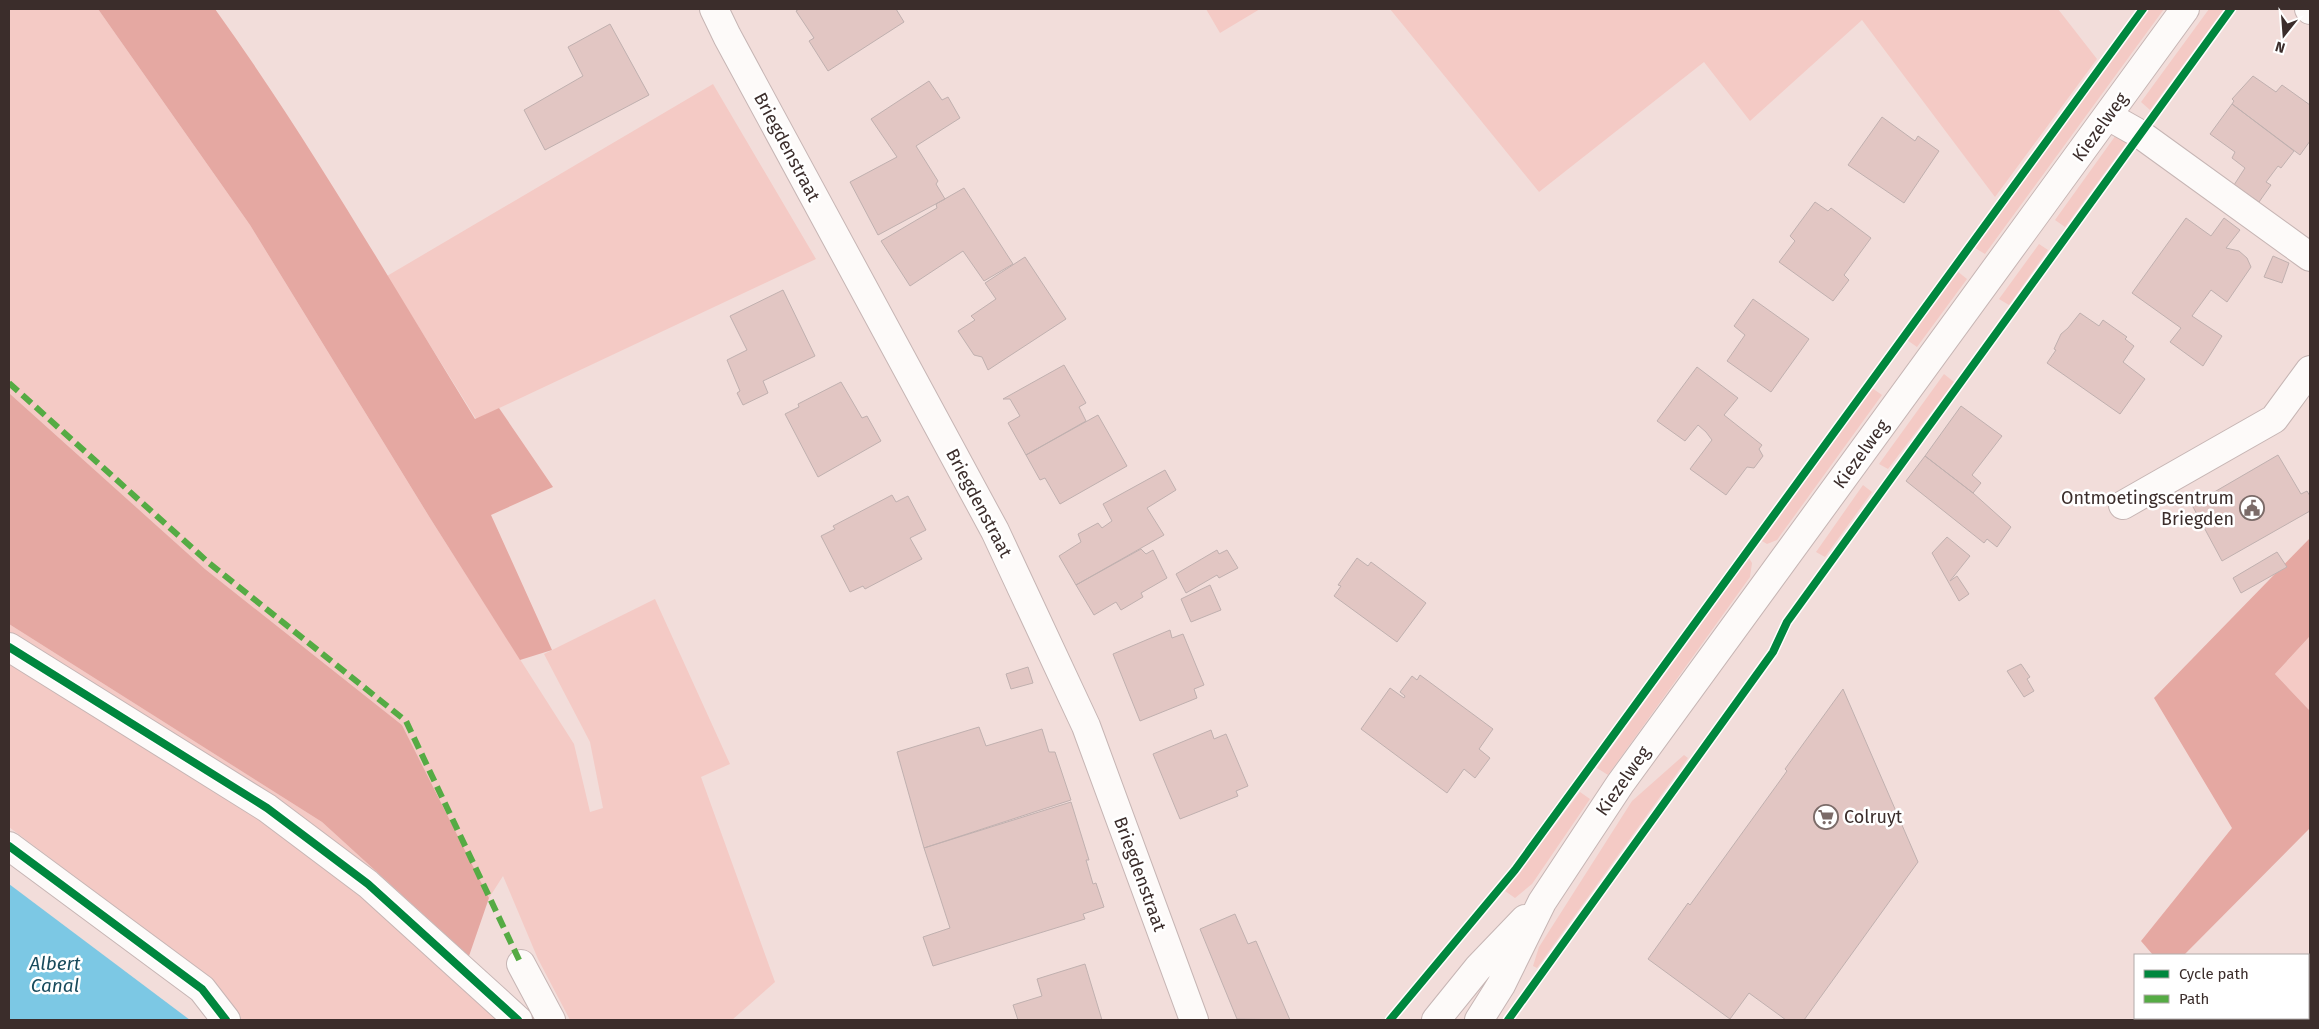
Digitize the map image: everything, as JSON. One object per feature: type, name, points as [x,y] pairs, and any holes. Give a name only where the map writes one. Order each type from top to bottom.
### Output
[{"type":"main road","name":"Briegdenstraat","points":[[714,9],[995,531],[1086,726],[1194,1020]]},
{"type":"main road","name":"Kiezelweg","points":[[1479,1020],[1502,985],[1542,902],[1620,784],[2185,9]]},
{"type":"main road","points":[[2108,116],[2140,134],[2310,257]]},
{"type":"main road","points":[[2123,505],[2274,419],[2310,370]]},
{"type":"main road","points":[[9,647],[267,808],[368,884],[518,1020]]},
{"type":"main road","points":[[9,846],[202,989],[226,1020]]},
{"type":"main road","name":"Kiezelweg","points":[[1436,1020],[1478,968],[1542,902]]},
{"type":"main road","points":[[521,964],[551,1020]]},
{"type":"shaded area","points":[[9,9],[98,9],[250,225],[430,518],[574,744],[590,812],[603,808],[590,742],[544,654],[655,599],[730,764],[701,777],[775,982],[732,1020],[570,1020],[538,959],[503,876],[489,898],[402,725],[205,569],[9,393]]},
{"type":"shaded area","points":[[98,9],[215,9],[316,160],[475,419],[499,408],[553,487],[491,515],[552,650],[520,660],[430,518],[250,225]]},
{"type":"shaded area","points":[[1206,9],[1260,9],[1220,33]]},
{"type":"shaded area","points":[[1390,9],[2058,9],[2097,59],[1995,197],[1862,20],[1750,121],[1704,62],[1539,192]]},
{"type":"shaded area","points":[[2148,9],[2164,9],[1985,254],[1975,248]]},
{"type":"shaded area","points":[[2209,9],[2224,9],[2150,110],[2141,102]]},
{"type":"shaded area","points":[[713,84],[816,259],[476,419],[387,276]]},
{"type":"shaded area","points":[[2116,135],[2127,142],[2065,227],[2055,220]]},
{"type":"shaded area","points":[[2039,244],[2048,250],[2009,305],[1999,299]]},
{"type":"shaded area","points":[[1957,271],[1967,279],[1917,347],[1907,340]]},
{"type":"shaded area","points":[[1944,374],[1954,382],[1888,469],[1879,464]]},
{"type":"shaded area","points":[[1872,388],[1882,395],[1777,540],[1767,544],[1762,541]]},
{"type":"shaded area","points":[[9,393],[205,569],[402,725],[489,898],[469,956],[322,822],[9,624]]},
{"type":"shaded area","points":[[1863,485],[1872,492],[1825,557],[1816,552]]},
{"type":"shaded area","points":[[2310,538],[2310,636],[2275,674],[2310,711],[2310,828],[2185,954],[2152,954],[2141,941],[2232,828],[2154,698]]},
{"type":"shaded area","points":[[1749,558],[1752,563],[1750,577],[1608,775],[1597,768]]},
{"type":"shaded area","points":[[9,624],[322,822],[469,956],[517,1020],[241,1020],[213,981],[9,827]]},
{"type":"shaded area","points":[[2310,636],[2310,711],[2275,674]]},
{"type":"shaded area","points":[[1684,755],[1688,758],[1537,968],[1533,966],[1539,947],[1632,801]]},
{"type":"shaded area","points":[[1580,792],[1590,799],[1532,884],[1515,898],[1505,891]]},
{"type":"water","name":"Albert Canal","points":[[9,884],[190,1020],[9,1020]]},
{"type":"building","points":[[799,9],[896,9],[904,22],[828,71],[809,41],[814,38],[796,11]]},
{"type":"building","points":[[610,24],[649,95],[545,150],[524,110],[583,76],[568,47]]},
{"type":"building","points":[[2253,76],[2276,92],[2282,85],[2310,105],[2310,141],[2300,155],[2232,104],[2234,101],[2232,99]]},
{"type":"building","points":[[929,81],[942,100],[948,97],[960,118],[916,146],[938,181],[936,184],[945,199],[878,235],[850,182],[897,157],[871,119]]},
{"type":"building","points":[[2232,104],[2294,151],[2281,168],[2278,166],[2266,182],[2271,185],[2259,202],[2234,185],[2245,168],[2232,158],[2235,152],[2210,134]]},
{"type":"building","points":[[1882,117],[1915,141],[1918,136],[1939,151],[1904,203],[1848,165]]},
{"type":"building","points":[[964,188],[1013,264],[984,281],[963,251],[910,286],[881,241],[937,208],[936,204]]},
{"type":"building","points":[[1815,202],[1828,211],[1831,208],[1871,238],[1844,275],[1849,280],[1833,301],[1779,262],[1795,241],[1790,236]]},
{"type":"building","points":[[2186,218],[2211,236],[2224,218],[2240,230],[2226,248],[2239,251],[2247,258],[2251,267],[2227,302],[2211,290],[2192,316],[2222,336],[2203,366],[2170,342],[2181,328],[2132,293]]},
{"type":"building","points":[[2273,256],[2289,263],[2282,283],[2264,277]]},
{"type":"building","points":[[1025,257],[1066,319],[988,370],[982,357],[974,355],[958,331],[975,320],[971,316],[996,299],[985,283]]},
{"type":"building","points":[[783,290],[815,356],[763,381],[768,393],[743,405],[737,393],[740,391],[727,360],[747,350],[730,316]]},
{"type":"building","points":[[1753,299],[1809,339],[1771,392],[1727,361],[1745,335],[1734,326]]},
{"type":"building","points":[[2080,313],[2099,326],[2103,320],[2127,337],[2125,339],[2134,346],[2123,362],[2145,379],[2120,414],[2047,363],[2056,350],[2054,349],[2061,334]]},
{"type":"building","points":[[1064,365],[1086,403],[1079,407],[1086,421],[1026,455],[1008,423],[1020,416],[1010,399],[1003,399]]},
{"type":"building","points":[[1697,367],[1738,398],[1724,415],[1762,445],[1759,449],[1763,456],[1754,468],[1747,467],[1726,495],[1690,469],[1712,440],[1706,432],[1698,425],[1685,441],[1657,421]]},
{"type":"building","points":[[841,382],[862,418],[867,416],[881,441],[818,477],[785,414],[799,407],[798,404]]},
{"type":"building","points":[[1961,406],[2002,436],[1972,475],[1981,483],[1973,493],[1925,456]]},
{"type":"building","points":[[1098,415],[1127,466],[1060,504],[1045,478],[1040,480],[1026,455]]},
{"type":"building","name":"Ontmoetingscentrum Briegden","points":[[2278,455],[2301,494],[2307,491],[2310,496],[2310,511],[2222,561],[2192,505]]},
{"type":"building","points":[[1925,456],[1973,493],[2011,527],[1997,547],[1987,539],[1984,543],[1906,481]]},
{"type":"building","points":[[1165,470],[1176,490],[1147,508],[1164,535],[1076,585],[1059,556],[1081,542],[1078,534],[1098,523],[1102,528],[1112,521],[1103,504]]},
{"type":"building","points":[[892,495],[896,502],[908,496],[926,530],[910,538],[922,559],[865,589],[863,586],[850,592],[821,536],[835,529],[833,526]]},
{"type":"building","points":[[1947,537],[1970,556],[1950,581],[1957,576],[1969,594],[1959,601],[1932,553]]},
{"type":"building","points":[[1141,549],[1146,554],[1153,550],[1167,578],[1141,593],[1143,597],[1121,610],[1116,602],[1094,615],[1076,585]]},
{"type":"building","points":[[1217,550],[1219,554],[1227,550],[1238,568],[1219,578],[1217,575],[1186,593],[1176,574]]},
{"type":"building","points":[[2277,552],[2287,567],[2241,593],[2233,578]]},
{"type":"building","points":[[1357,558],[1368,566],[1371,562],[1426,603],[1397,642],[1334,596],[1341,586],[1338,585]]},
{"type":"building","points":[[1210,585],[1221,610],[1191,622],[1181,599]]},
{"type":"building","points":[[1170,630],[1172,638],[1183,634],[1204,685],[1194,689],[1197,698],[1140,721],[1113,654]]},
{"type":"building","points":[[2021,664],[2030,677],[2027,679],[2034,691],[2024,697],[2007,671]]},
{"type":"building","points":[[1028,667],[1033,683],[1011,689],[1006,674]]},
{"type":"building","points":[[1420,675],[1493,729],[1479,749],[1490,758],[1475,778],[1464,769],[1447,793],[1361,729],[1390,688],[1404,698],[1405,696],[1400,692],[1412,676],[1417,680]]},
{"type":"building","name":"Colruyt","points":[[1843,689],[1918,862],[1804,1020],[1786,1020],[1749,993],[1730,1019],[1648,959],[1688,903],[1690,905],[1787,771],[1785,769]]},
{"type":"building","points":[[979,727],[986,746],[1042,729],[1049,752],[1055,752],[1071,800],[924,848],[897,752]]},
{"type":"building","points":[[1211,730],[1214,739],[1226,734],[1248,786],[1236,791],[1238,796],[1180,819],[1153,754]]},
{"type":"building","points":[[1071,802],[1089,860],[1086,860],[1093,884],[1096,883],[1104,907],[1083,914],[1085,919],[933,966],[923,937],[950,928],[924,848]]},
{"type":"building","points":[[1235,914],[1248,944],[1256,941],[1290,1020],[1237,1019],[1200,929]]},
{"type":"building","points":[[1085,964],[1102,1020],[1018,1020],[1013,1005],[1042,996],[1037,979]]},
{"type":"marked path","points":[[9,383],[209,563],[406,721],[521,964]]},
{"type":"cycle path","points":[[1390,1020],[1515,870],[2143,9]]},
{"type":"cycle path","points":[[1508,1020],[1773,652],[1787,622],[2231,9]]},
{"type":"cycle path","points":[[9,647],[267,808],[368,884],[518,1020]]},
{"type":"cycle path","points":[[9,846],[202,989],[226,1020]]},
{"type":"place","name":"Ontmoetingscentrum Briegden","points":[[2252,508]]},
{"type":"place","name":"Colruyt","points":[[1826,817]]}]
